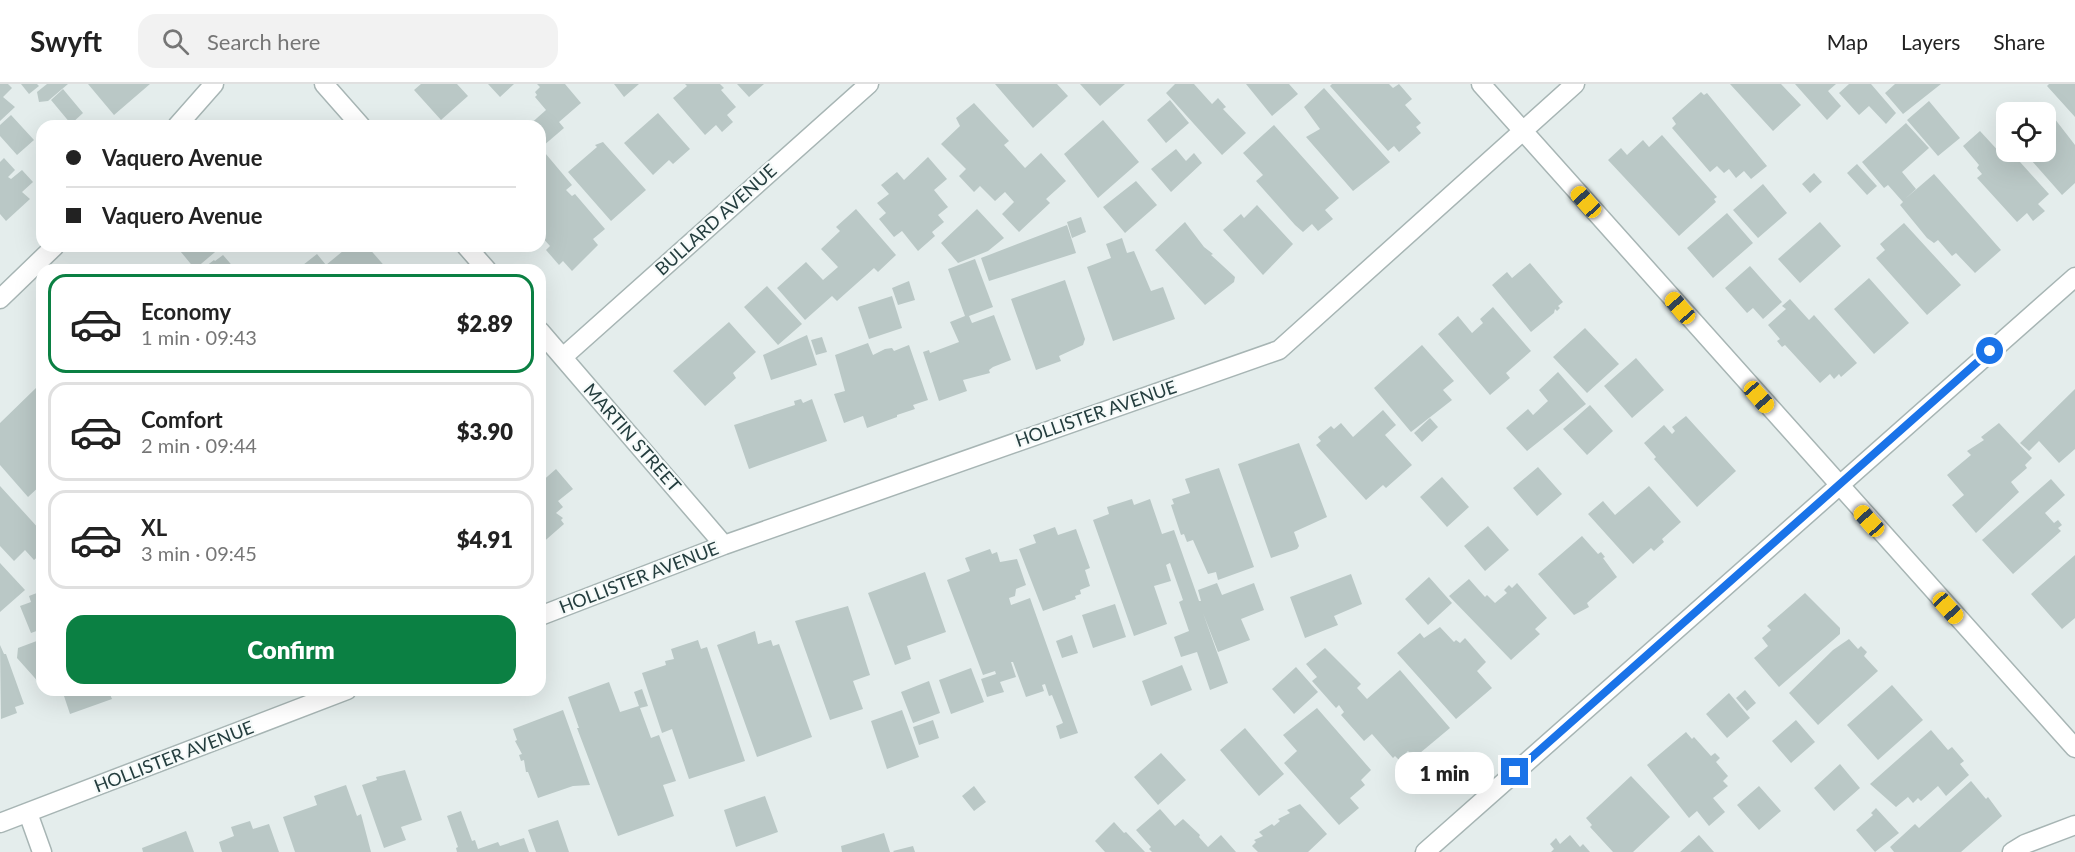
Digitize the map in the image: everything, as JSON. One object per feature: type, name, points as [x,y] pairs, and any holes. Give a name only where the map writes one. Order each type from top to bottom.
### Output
[{"type":"street","points":[[182,120],[214,84]]},
{"type":"street","points":[[324,84],[355,120]]},
{"type":"street","name":"BULLARD AVENUE","points":[[563,357],[869,84]]},
{"type":"street","points":[[1481,84],[1837,486],[2075,748]]},
{"type":"street","name":"HOLLISTER AVENUE","points":[[546,614],[724,545],[1279,350],[1575,84]]},
{"type":"street","points":[[36,264],[49,252]]},
{"type":"street","points":[[471,252],[482,264]]},
{"type":"street","points":[[0,299],[36,264]]},
{"type":"street","points":[[1425,852],[2075,277]]},
{"type":"street","name":"MARTIN STREET","points":[[546,338],[724,545]]},
{"type":"street","name":"HOLLISTER AVENUE","points":[[0,823],[331,696]]},
{"type":"street","points":[[28,813],[42,852]]},
{"type":"street","points":[[2012,852],[2025,844],[2075,825]]},
{"type":"building","points":[[0,84],[8,84],[12,88],[3,97],[15,107],[0,121]]},
{"type":"building","points":[[21,84],[37,84],[39,86],[29,94]]},
{"type":"building","points":[[47,84],[68,84],[48,101],[39,102],[37,92]]},
{"type":"building","points":[[88,84],[150,84],[114,115]]},
{"type":"building","points":[[421,84],[457,84],[468,96],[441,120],[414,90]]},
{"type":"building","points":[[488,84],[514,84],[500,97]]},
{"type":"building","points":[[537,84],[565,84],[581,103],[559,122],[564,128],[546,143],[546,120],[535,120],[546,110],[535,97],[537,95],[535,92],[540,87]]},
{"type":"building","points":[[614,84],[639,84],[624,97]]},
{"type":"building","points":[[685,84],[720,84],[724,88],[721,90],[736,107],[727,115],[733,122],[722,132],[716,125],[705,135],[673,98],[687,86]]},
{"type":"building","points":[[737,84],[764,84],[749,97]]},
{"type":"building","points":[[995,84],[1057,84],[1068,96],[1033,128]]},
{"type":"building","points":[[1080,84],[1125,84],[1100,106]]},
{"type":"building","points":[[1175,84],[1194,84],[1212,104],[1218,98],[1226,107],[1223,109],[1246,133],[1222,155],[1166,93]]},
{"type":"building","points":[[1246,84],[1289,84],[1298,94],[1272,116]]},
{"type":"building","points":[[1332,84],[1389,84],[1393,88],[1399,84],[1412,99],[1405,105],[1421,123],[1416,127],[1421,133],[1399,152],[1394,146],[1388,151],[1330,86]]},
{"type":"building","points":[[1730,84],[1781,84],[1801,105],[1773,131]]},
{"type":"building","points":[[1795,84],[1836,84],[1828,91],[1841,106],[1827,120]]},
{"type":"building","points":[[1849,84],[1871,84],[1896,113],[1886,124],[1869,106],[1859,115],[1839,93]]},
{"type":"building","points":[[1895,84],[1941,84],[1903,114],[1885,93]]},
{"type":"building","points":[[2049,84],[2075,84],[2075,117],[2047,86]]},
{"type":"building","points":[[1324,88],[1390,162],[1353,191],[1306,137],[1320,129],[1304,107]]},
{"type":"building","points":[[63,89],[83,113],[75,120],[68,120],[51,100]]},
{"type":"building","points":[[1701,92],[1704,95],[1707,93],[1767,166],[1751,179],[1744,171],[1736,178],[1729,169],[1724,173],[1717,166],[1710,172],[1672,128],[1676,124],[1672,118]]},
{"type":"building","points":[[1170,100],[1189,123],[1166,143],[1147,120]]},
{"type":"building","points":[[1929,101],[1960,138],[1938,156],[1907,120]]},
{"type":"building","points":[[974,103],[1009,141],[1004,145],[1025,168],[1041,153],[1066,181],[1046,199],[1050,203],[1019,232],[1002,214],[1014,202],[1005,192],[995,201],[980,186],[974,192],[959,176],[966,169],[941,144],[960,126],[956,118]]},
{"type":"building","points":[[658,113],[690,149],[673,164],[669,160],[653,175],[624,143]]},
{"type":"building","points":[[11,115],[34,140],[17,155],[0,136],[0,125]]},
{"type":"building","points":[[1103,120],[1139,162],[1098,198],[1064,154]]},
{"type":"building","points":[[2056,120],[2075,145],[2075,183],[2062,195],[2033,162],[2056,162]]},
{"type":"building","points":[[1906,123],[1929,148],[1902,172],[1916,189],[1905,199],[1934,174],[2001,250],[1975,273],[1956,253],[1952,256],[1938,240],[1934,243],[1927,238],[1900,205],[1903,202],[1888,185],[1884,188],[1862,162]]},
{"type":"building","points":[[1274,125],[1339,198],[1325,210],[1333,219],[1318,231],[1312,224],[1303,232],[1295,225],[1256,181],[1263,175],[1243,153]]},
{"type":"building","points":[[1980,131],[1996,148],[1996,162],[2020,162],[2049,194],[2038,204],[2045,211],[2033,221],[2027,213],[2017,222],[1977,178],[1982,174],[1977,168],[1979,165],[1963,146]]},
{"type":"building","points":[[1662,135],[1717,197],[1714,199],[1716,202],[1679,236],[1608,160],[1621,148],[1627,155],[1643,140],[1649,147]]},
{"type":"building","points":[[603,142],[646,190],[611,221],[568,172],[597,147],[595,145]]},
{"type":"building","points":[[1176,149],[1186,161],[1194,153],[1202,163],[1171,192],[1151,169]]},
{"type":"building","points":[[546,154],[572,185],[566,190],[572,196],[575,194],[605,229],[593,239],[598,245],[572,271],[563,261],[559,265],[546,250],[550,246],[546,242]]},
{"type":"building","points":[[928,157],[947,179],[934,190],[948,207],[938,215],[944,222],[932,232],[935,236],[918,251],[902,231],[894,237],[879,219],[886,213],[877,203],[889,194],[881,185],[897,172],[904,180]]},
{"type":"building","points":[[4,158],[15,170],[8,177],[11,179],[22,170],[33,182],[22,192],[30,199],[6,221],[0,214],[0,162]]},
{"type":"building","points":[[1857,164],[1877,186],[1867,195],[1847,173]]},
{"type":"building","points":[[1814,173],[1822,182],[1810,193],[1802,184]]},
{"type":"building","points":[[1136,181],[1157,205],[1125,233],[1103,207]]},
{"type":"building","points":[[1763,184],[1787,213],[1758,238],[1733,210]]},
{"type":"building","points":[[1257,205],[1293,244],[1263,275],[1223,230],[1241,214],[1244,218]]},
{"type":"building","points":[[856,209],[896,255],[878,272],[874,268],[837,301],[832,296],[805,320],[777,288],[806,262],[823,280],[838,267],[821,249],[840,231],[836,227]]},
{"type":"building","points":[[977,209],[1004,238],[988,251],[958,263],[941,243]]},
{"type":"building","points":[[1727,213],[1753,243],[1713,278],[1687,248]]},
{"type":"building","points":[[1081,217],[1086,232],[1072,238],[1067,222]]},
{"type":"building","points":[[1185,222],[1204,247],[1213,254],[1211,255],[1235,277],[1234,282],[1205,305],[1155,250]]},
{"type":"building","points":[[1820,222],[1841,246],[1800,283],[1778,259]]},
{"type":"building","points":[[1904,223],[1961,285],[1927,315],[1876,258],[1885,250],[1880,244]]},
{"type":"building","points":[[1067,225],[1076,253],[989,281],[981,258]]},
{"type":"building","points":[[1122,238],[1127,253],[1134,251],[1151,291],[1163,287],[1175,319],[1113,341],[1087,267],[1111,258],[1106,244]]},
{"type":"building","points":[[181,252],[215,252],[201,264],[191,264]]},
{"type":"building","points":[[342,252],[372,252],[383,264],[327,264]]},
{"type":"building","points":[[317,254],[325,264],[304,264]]},
{"type":"building","points":[[223,255],[231,264],[209,264]]},
{"type":"building","points":[[975,259],[993,307],[969,316],[972,323],[994,315],[1011,360],[993,367],[989,370],[990,373],[963,380],[967,391],[939,401],[923,352],[929,350],[930,353],[959,342],[950,322],[965,316],[948,269]]},
{"type":"building","points":[[1530,263],[1563,302],[1558,306],[1560,308],[1557,311],[1555,309],[1554,313],[1531,332],[1492,285],[1507,272],[1512,278]]},
{"type":"building","points":[[1750,266],[1782,302],[1763,319],[1753,308],[1747,313],[1725,288]]},
{"type":"building","points":[[1869,278],[1909,323],[1874,354],[1834,309]]},
{"type":"building","points":[[1065,280],[1085,339],[1083,345],[1059,356],[1061,361],[1036,370],[1011,299]]},
{"type":"building","points":[[909,281],[915,300],[898,305],[892,288]]},
{"type":"building","points":[[767,286],[802,324],[778,345],[744,307]]},
{"type":"building","points":[[892,296],[902,328],[869,339],[858,307]]},
{"type":"building","points":[[1790,299],[1809,320],[1814,315],[1857,363],[1841,377],[1839,374],[1834,379],[1830,374],[1820,383],[1785,345],[1782,347],[1777,341],[1780,339],[1768,325],[1786,309],[1782,306]]},
{"type":"building","points":[[1493,307],[1531,351],[1506,373],[1510,378],[1490,395],[1438,334],[1458,316],[1472,333],[1483,323],[1480,319]]},
{"type":"building","points":[[729,322],[756,352],[733,373],[736,378],[705,406],[673,371]]},
{"type":"building","points":[[1585,328],[1619,364],[1587,393],[1553,357]]},
{"type":"building","points":[[807,335],[817,365],[771,380],[763,355]]},
{"type":"building","points":[[822,337],[827,352],[816,355],[811,340]]},
{"type":"building","points":[[868,343],[873,355],[885,349],[892,348],[894,351],[909,345],[928,400],[913,405],[915,409],[867,428],[863,416],[844,423],[834,394],[845,391],[835,355]]},
{"type":"building","points":[[1422,345],[1454,381],[1443,390],[1452,400],[1411,432],[1374,388]]},
{"type":"building","points":[[1636,358],[1664,390],[1632,418],[1604,386]]},
{"type":"building","points":[[1558,372],[1586,404],[1527,451],[1506,428],[1528,409],[1533,415],[1548,401],[1539,390]]},
{"type":"building","points":[[36,388],[36,490],[28,497],[0,465],[0,423]]},
{"type":"building","points":[[2075,389],[2075,449],[2059,463],[2039,441],[2029,451],[2020,443]]},
{"type":"building","points":[[801,399],[803,403],[812,399],[827,441],[749,469],[734,425],[795,405],[794,401]]},
{"type":"building","points":[[1590,405],[1613,431],[1587,455],[1563,429]]},
{"type":"building","points":[[1383,410],[1396,425],[1385,435],[1412,465],[1386,488],[1383,485],[1366,500],[1316,445],[1321,441],[1318,437],[1331,426],[1334,429],[1341,423],[1353,437]]},
{"type":"building","points":[[1686,416],[1736,471],[1697,507],[1654,459],[1656,457],[1644,443],[1664,425],[1672,434],[1675,431],[1672,427]]},
{"type":"building","points":[[1430,418],[1438,427],[1422,442],[1414,433]]},
{"type":"building","points":[[1999,423],[2032,458],[2025,465],[2027,468],[2011,482],[2019,492],[1976,533],[1952,505],[1964,495],[1947,475],[1971,455],[1967,451],[1984,440],[1981,437]]},
{"type":"building","points":[[1299,443],[1327,517],[1294,532],[1299,546],[1297,549],[1271,558],[1238,464]]},
{"type":"building","points":[[1538,467],[1562,494],[1537,516],[1513,488]]},
{"type":"building","points":[[1219,468],[1254,567],[1218,580],[1216,572],[1208,574],[1193,540],[1187,542],[1184,534],[1181,535],[1171,505],[1174,504],[1172,499],[1190,493],[1185,479]]},
{"type":"building","points":[[556,469],[573,489],[558,501],[563,507],[556,513],[563,518],[561,520],[564,524],[546,540],[546,478]]},
{"type":"building","points":[[1442,477],[1469,507],[1447,527],[1420,497]]},
{"type":"building","points":[[2051,479],[2065,495],[2045,513],[2054,523],[2058,520],[2062,525],[2058,528],[2061,531],[2013,574],[1982,540]]},
{"type":"building","points":[[0,486],[36,526],[36,558],[34,560],[25,550],[14,561],[0,546]]},
{"type":"building","points":[[1649,486],[1681,522],[1662,539],[1664,542],[1654,551],[1651,548],[1633,564],[1588,514],[1603,501],[1615,515]]},
{"type":"building","points":[[1132,499],[1134,505],[1150,499],[1162,534],[1174,530],[1199,601],[1201,601],[1198,590],[1217,583],[1222,595],[1254,583],[1264,610],[1241,619],[1250,640],[1218,652],[1203,613],[1228,683],[1210,690],[1197,652],[1181,657],[1174,637],[1189,631],[1179,602],[1183,600],[1170,563],[1166,565],[1171,581],[1154,586],[1167,624],[1134,636],[1093,520],[1109,514],[1107,507]]},
{"type":"building","points":[[1488,526],[1509,550],[1485,571],[1464,546]]},
{"type":"building","points":[[1055,527],[1058,535],[1076,529],[1090,568],[1085,570],[1090,586],[1080,590],[1081,594],[1075,596],[1076,599],[1043,611],[1019,549],[1036,543],[1033,535]]},
{"type":"building","points":[[1582,536],[1598,554],[1601,552],[1617,577],[1587,603],[1589,607],[1574,615],[1538,574]]},
{"type":"building","points":[[990,549],[992,554],[997,552],[1000,562],[1017,559],[1026,585],[1016,589],[1015,596],[1009,598],[1011,605],[1030,598],[1078,733],[1060,739],[1056,726],[1063,723],[1052,695],[1049,696],[1045,684],[1042,685],[1044,691],[1026,697],[1013,662],[1011,662],[1016,677],[1000,682],[1004,692],[987,697],[981,679],[996,674],[995,671],[983,675],[947,580],[970,571],[965,558]]},
{"type":"building","points":[[2075,555],[2075,618],[2062,629],[2031,594]]},
{"type":"building","points":[[0,563],[25,590],[0,612]]},
{"type":"building","points":[[925,572],[946,632],[907,646],[911,659],[895,665],[868,593]]},
{"type":"building","points":[[1351,574],[1362,604],[1334,616],[1338,625],[1305,638],[1290,597]]},
{"type":"building","points":[[1429,577],[1452,603],[1428,625],[1405,599]]},
{"type":"building","points":[[1469,579],[1485,597],[1487,595],[1495,603],[1507,593],[1504,590],[1509,585],[1512,588],[1517,583],[1547,618],[1535,629],[1540,634],[1511,660],[1449,596]]},
{"type":"building","points":[[36,593],[36,631],[31,633],[20,606],[31,602],[29,596]]},
{"type":"building","points":[[1805,593],[1840,628],[1840,634],[1779,687],[1754,658],[1768,646],[1762,638],[1771,630],[1767,626]]},
{"type":"building","points":[[1115,604],[1126,637],[1093,648],[1082,615]]},
{"type":"building","points":[[848,606],[870,675],[853,681],[863,709],[830,720],[795,621]]},
{"type":"building","points":[[1440,627],[1454,642],[1456,640],[1460,643],[1465,638],[1486,662],[1477,671],[1492,688],[1456,719],[1397,653],[1420,633],[1424,638]]},
{"type":"building","points":[[755,631],[758,644],[771,640],[773,646],[779,644],[812,737],[757,757],[717,645]]},
{"type":"building","points":[[1072,635],[1078,653],[1062,658],[1056,641]]},
{"type":"building","points":[[1849,639],[1858,649],[1861,646],[1867,652],[1864,656],[1878,671],[1818,725],[1789,693],[1833,650]]},
{"type":"building","points":[[698,640],[701,649],[707,647],[745,761],[689,779],[672,729],[662,733],[642,673],[666,665],[665,661],[674,659],[671,649]]},
{"type":"building","points":[[36,641],[36,679],[17,658],[18,648]]},
{"type":"building","points":[[0,645],[6,654],[24,704],[15,707],[17,713],[1,719]]},
{"type":"building","points":[[1325,648],[1361,684],[1357,688],[1367,699],[1400,670],[1450,728],[1414,758],[1408,751],[1399,760],[1395,756],[1393,758],[1372,734],[1364,741],[1341,715],[1344,712],[1339,705],[1336,708],[1312,681],[1317,677],[1306,664]]},
{"type":"building","points":[[1182,665],[1192,690],[1151,706],[1142,681]]},
{"type":"building","points":[[1296,667],[1318,692],[1294,714],[1272,689]]},
{"type":"building","points":[[971,668],[984,702],[951,714],[939,680]]},
{"type":"building","points":[[929,681],[940,713],[913,723],[901,692]]},
{"type":"building","points":[[609,682],[620,712],[639,706],[634,692],[642,689],[648,706],[640,708],[651,738],[659,735],[676,781],[663,785],[674,816],[618,836],[577,728],[579,728],[568,697]]},
{"type":"building","points":[[1892,685],[1923,720],[1878,760],[1847,725]]},
{"type":"building","points":[[1745,690],[1756,703],[1747,711],[1736,698]]},
{"type":"building","points":[[1729,693],[1750,718],[1727,738],[1706,714]]},
{"type":"building","points":[[64,696],[111,696],[112,699],[70,714]]},
{"type":"building","points":[[1317,708],[1371,770],[1361,780],[1365,785],[1350,798],[1359,808],[1339,825],[1284,763],[1297,751],[1283,735]]},
{"type":"building","points":[[563,710],[590,785],[573,786],[538,798],[528,772],[526,772],[524,760],[521,761],[519,755],[522,754],[515,741],[517,740],[513,729]]},
{"type":"building","points":[[902,710],[919,757],[887,769],[871,721]]},
{"type":"building","points":[[933,720],[939,738],[919,745],[913,727]]},
{"type":"building","points":[[1796,720],[1815,742],[1791,763],[1772,741]]},
{"type":"building","points":[[1245,728],[1284,774],[1259,796],[1220,750]]},
{"type":"building","points":[[1931,730],[1948,750],[1952,747],[1964,761],[1960,764],[1969,775],[1946,796],[1938,786],[1921,801],[1918,798],[1913,803],[1908,797],[1896,807],[1870,784]]},
{"type":"building","points":[[1686,732],[1692,739],[1694,737],[1711,756],[1715,753],[1720,758],[1716,762],[1728,776],[1723,781],[1728,786],[1713,798],[1725,812],[1709,826],[1697,811],[1689,818],[1647,765]]},
{"type":"building","points":[[1161,753],[1186,780],[1158,805],[1134,777]]},
{"type":"building","points":[[1840,764],[1860,788],[1834,811],[1814,788]]},
{"type":"building","points":[[405,770],[422,820],[401,827],[406,840],[384,848],[362,785],[377,780],[376,777]]},
{"type":"building","points":[[1631,776],[1670,817],[1633,852],[1613,852],[1590,827],[1592,825],[1586,818]]},
{"type":"building","points":[[1971,781],[1986,799],[1988,797],[2002,816],[1961,852],[1894,852],[1890,847],[1915,824],[1919,828]]},
{"type":"building","points":[[346,785],[357,816],[361,814],[371,852],[295,852],[283,817],[317,805],[314,796]]},
{"type":"building","points":[[974,786],[986,802],[974,811],[962,796]]},
{"type":"building","points":[[1759,786],[1781,811],[1759,830],[1737,805]]},
{"type":"building","points":[[765,796],[778,832],[736,847],[724,810]]},
{"type":"building","points":[[1300,804],[1327,834],[1308,852],[1258,852],[1252,846],[1256,842],[1254,840],[1263,836],[1259,832],[1272,824],[1274,826],[1280,821],[1278,819],[1290,813],[1287,810]]},
{"type":"building","points":[[1876,808],[1899,833],[1875,852],[1856,830],[1873,815],[1871,813]]},
{"type":"building","points":[[1160,809],[1175,826],[1183,819],[1200,835],[1199,837],[1208,847],[1221,835],[1236,852],[1152,852],[1149,849],[1151,847],[1136,830]]},
{"type":"building","points":[[461,811],[472,841],[475,840],[478,849],[498,842],[500,846],[524,838],[529,852],[457,852],[458,847],[447,816]]},
{"type":"building","points":[[558,820],[569,852],[536,852],[528,830]]},
{"type":"building","points":[[250,821],[253,829],[269,824],[279,852],[222,852],[219,842],[234,836],[231,827]]},
{"type":"building","points":[[1114,822],[1145,852],[1105,852],[1095,841]]},
{"type":"building","points":[[186,831],[194,852],[143,852],[142,848]]},
{"type":"building","points":[[884,833],[890,852],[842,852],[841,846]]},
{"type":"building","points":[[1570,835],[1580,847],[1583,844],[1590,852],[1551,852],[1554,849],[1550,844],[1556,838],[1560,844]]},
{"type":"building","points":[[1699,835],[1714,852],[1680,852]]},
{"type":"building","points":[[913,846],[915,852],[893,851]]},
{"type":"route","points":[[1515,772],[1990,351]]}]
